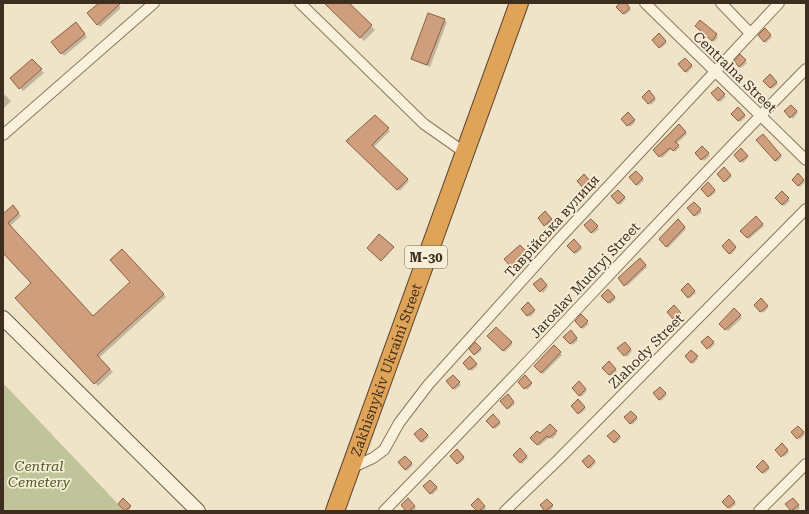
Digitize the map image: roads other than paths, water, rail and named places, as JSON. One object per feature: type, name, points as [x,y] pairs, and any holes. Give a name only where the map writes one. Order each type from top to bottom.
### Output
[{"type":"highway","name":"Zakhisnykiv Ukraini Street","points":[[335,511],[519,3]]},
{"type":"main road","points":[[3,318],[198,511]]},
{"type":"street","points":[[3,135],[154,3]]},
{"type":"street","points":[[300,3],[424,124],[464,152]]},
{"type":"street","name":"Centralna Street","points":[[645,3],[806,160]]},
{"type":"street","points":[[721,3],[750,33]]},
{"type":"street","name":"Таврійська вулиця","points":[[351,468],[373,458],[384,450],[399,423],[428,385],[714,70],[779,3]]},
{"type":"street","name":"Jaroslav Mudryj Street","points":[[384,511],[444,451],[452,440],[806,69]]},
{"type":"street","name":"Zlahody Street","points":[[511,509],[806,209]]},
{"type":"street","points":[[759,511],[806,464]]},
{"type":"park label","name":"Central Cemetery","points":[[39,474]]}]
